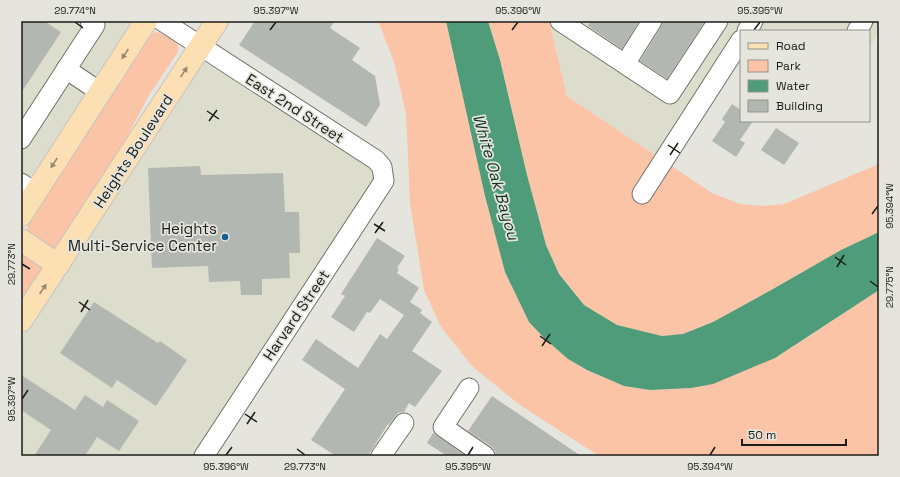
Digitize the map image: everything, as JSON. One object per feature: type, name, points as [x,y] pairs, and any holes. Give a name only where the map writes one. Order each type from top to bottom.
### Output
[{"type":"main road","points":[[21,215],[28,188],[100,92],[146,21]]},
{"type":"main road","name":"Heights Boulevard","points":[[21,321],[218,21]]},
{"type":"main road","points":[[21,240],[58,265]]},
{"type":"street","points":[[21,139],[95,24],[90,21]]},
{"type":"street","name":"East 2nd Street","points":[[162,21],[376,160],[382,167],[383,173]]},
{"type":"street","points":[[625,64],[652,21]]},
{"type":"street","points":[[572,24],[625,64],[670,94],[718,21]]},
{"type":"street","points":[[748,30],[753,21]]},
{"type":"street","points":[[858,30],[863,21]]},
{"type":"street","points":[[642,194],[740,42]]},
{"type":"street","points":[[66,69],[100,92]]},
{"type":"street","name":"Harvard Street","points":[[204,456],[284,332],[380,190],[384,181],[383,173]]},
{"type":"street","points":[[469,388],[443,427],[485,456]]},
{"type":"street","points":[[381,456],[404,423]]},
{"type":"shaded area","points":[[21,21],[130,21],[131,28],[21,196]]},
{"type":"shaded area","points":[[549,21],[879,21],[879,32],[870,46],[870,30],[740,30],[740,62],[721,52],[657,156],[567,96]]},
{"type":"shaded area","points":[[203,61],[207,61],[372,168],[376,179],[197,456],[21,456],[21,339]]},
{"type":"green space","points":[[378,21],[446,21],[485,196],[505,272],[529,322],[545,339],[568,359],[587,370],[624,386],[650,390],[691,388],[775,358],[879,290],[879,456],[599,456],[520,405],[472,366],[441,327],[424,290],[410,203],[406,113],[394,62]]},
{"type":"green space","points":[[488,21],[549,21],[567,96],[712,193],[740,204],[762,206],[784,204],[879,164],[879,232],[841,250],[713,322],[683,334],[662,336],[617,325],[584,305],[559,274],[546,245],[527,175],[500,60]]},
{"type":"green space","points":[[158,32],[175,41],[178,46],[178,52],[149,95],[120,150],[56,247],[50,247],[29,233],[27,230],[28,222],[141,48],[153,33]]},
{"type":"green space","points":[[21,252],[41,266],[42,269],[21,304]]},
{"type":"water","name":"White Oak Bayou","points":[[446,21],[488,21],[500,60],[527,175],[546,245],[559,274],[584,305],[617,325],[662,336],[683,334],[713,322],[841,250],[879,232],[879,290],[775,358],[713,384],[691,388],[650,390],[624,386],[587,370],[568,359],[545,339],[529,322],[505,272],[485,196]]},
{"type":"building","points":[[21,21],[44,21],[61,32],[21,93]]},
{"type":"building","points":[[255,21],[335,21],[330,28],[360,48],[352,60],[375,76],[380,105],[366,127],[239,45]]},
{"type":"building","points":[[591,21],[639,21],[622,49],[588,26]]},
{"type":"building","points":[[663,21],[705,21],[667,79],[640,61],[661,27]]},
{"type":"building","points":[[732,104],[740,109],[740,122],[752,122],[740,140],[745,143],[736,157],[712,141],[725,122],[722,119]]},
{"type":"building","points":[[776,128],[799,143],[784,165],[761,150]]},
{"type":"building","name":"Heights Multi-Service Center","points":[[200,166],[201,175],[283,173],[285,212],[299,212],[300,253],[289,253],[290,278],[262,279],[262,295],[241,295],[240,281],[209,282],[208,266],[152,268],[148,168]]},
{"type":"building","points":[[377,238],[405,256],[397,268],[399,269],[397,273],[419,288],[410,302],[422,310],[420,313],[432,322],[412,351],[442,371],[415,407],[409,403],[404,412],[398,413],[389,425],[388,424],[368,456],[336,456],[311,440],[345,389],[302,360],[316,339],[358,368],[380,334],[387,339],[404,315],[380,299],[370,313],[367,312],[354,332],[331,317],[345,296],[341,294]]},
{"type":"building","points":[[94,302],[158,343],[160,341],[187,360],[156,406],[117,380],[112,388],[60,353]]},
{"type":"building","points":[[21,375],[75,410],[85,395],[103,407],[107,400],[139,421],[119,451],[97,437],[85,456],[34,456],[51,430],[21,410]]},
{"type":"building","points":[[492,396],[581,456],[496,456],[492,447],[468,431]]},
{"type":"building","points":[[433,433],[466,456],[447,456],[427,443]]},
{"type":"place","name":"Heights Multi-Service Center","points":[[225,237]]}]
